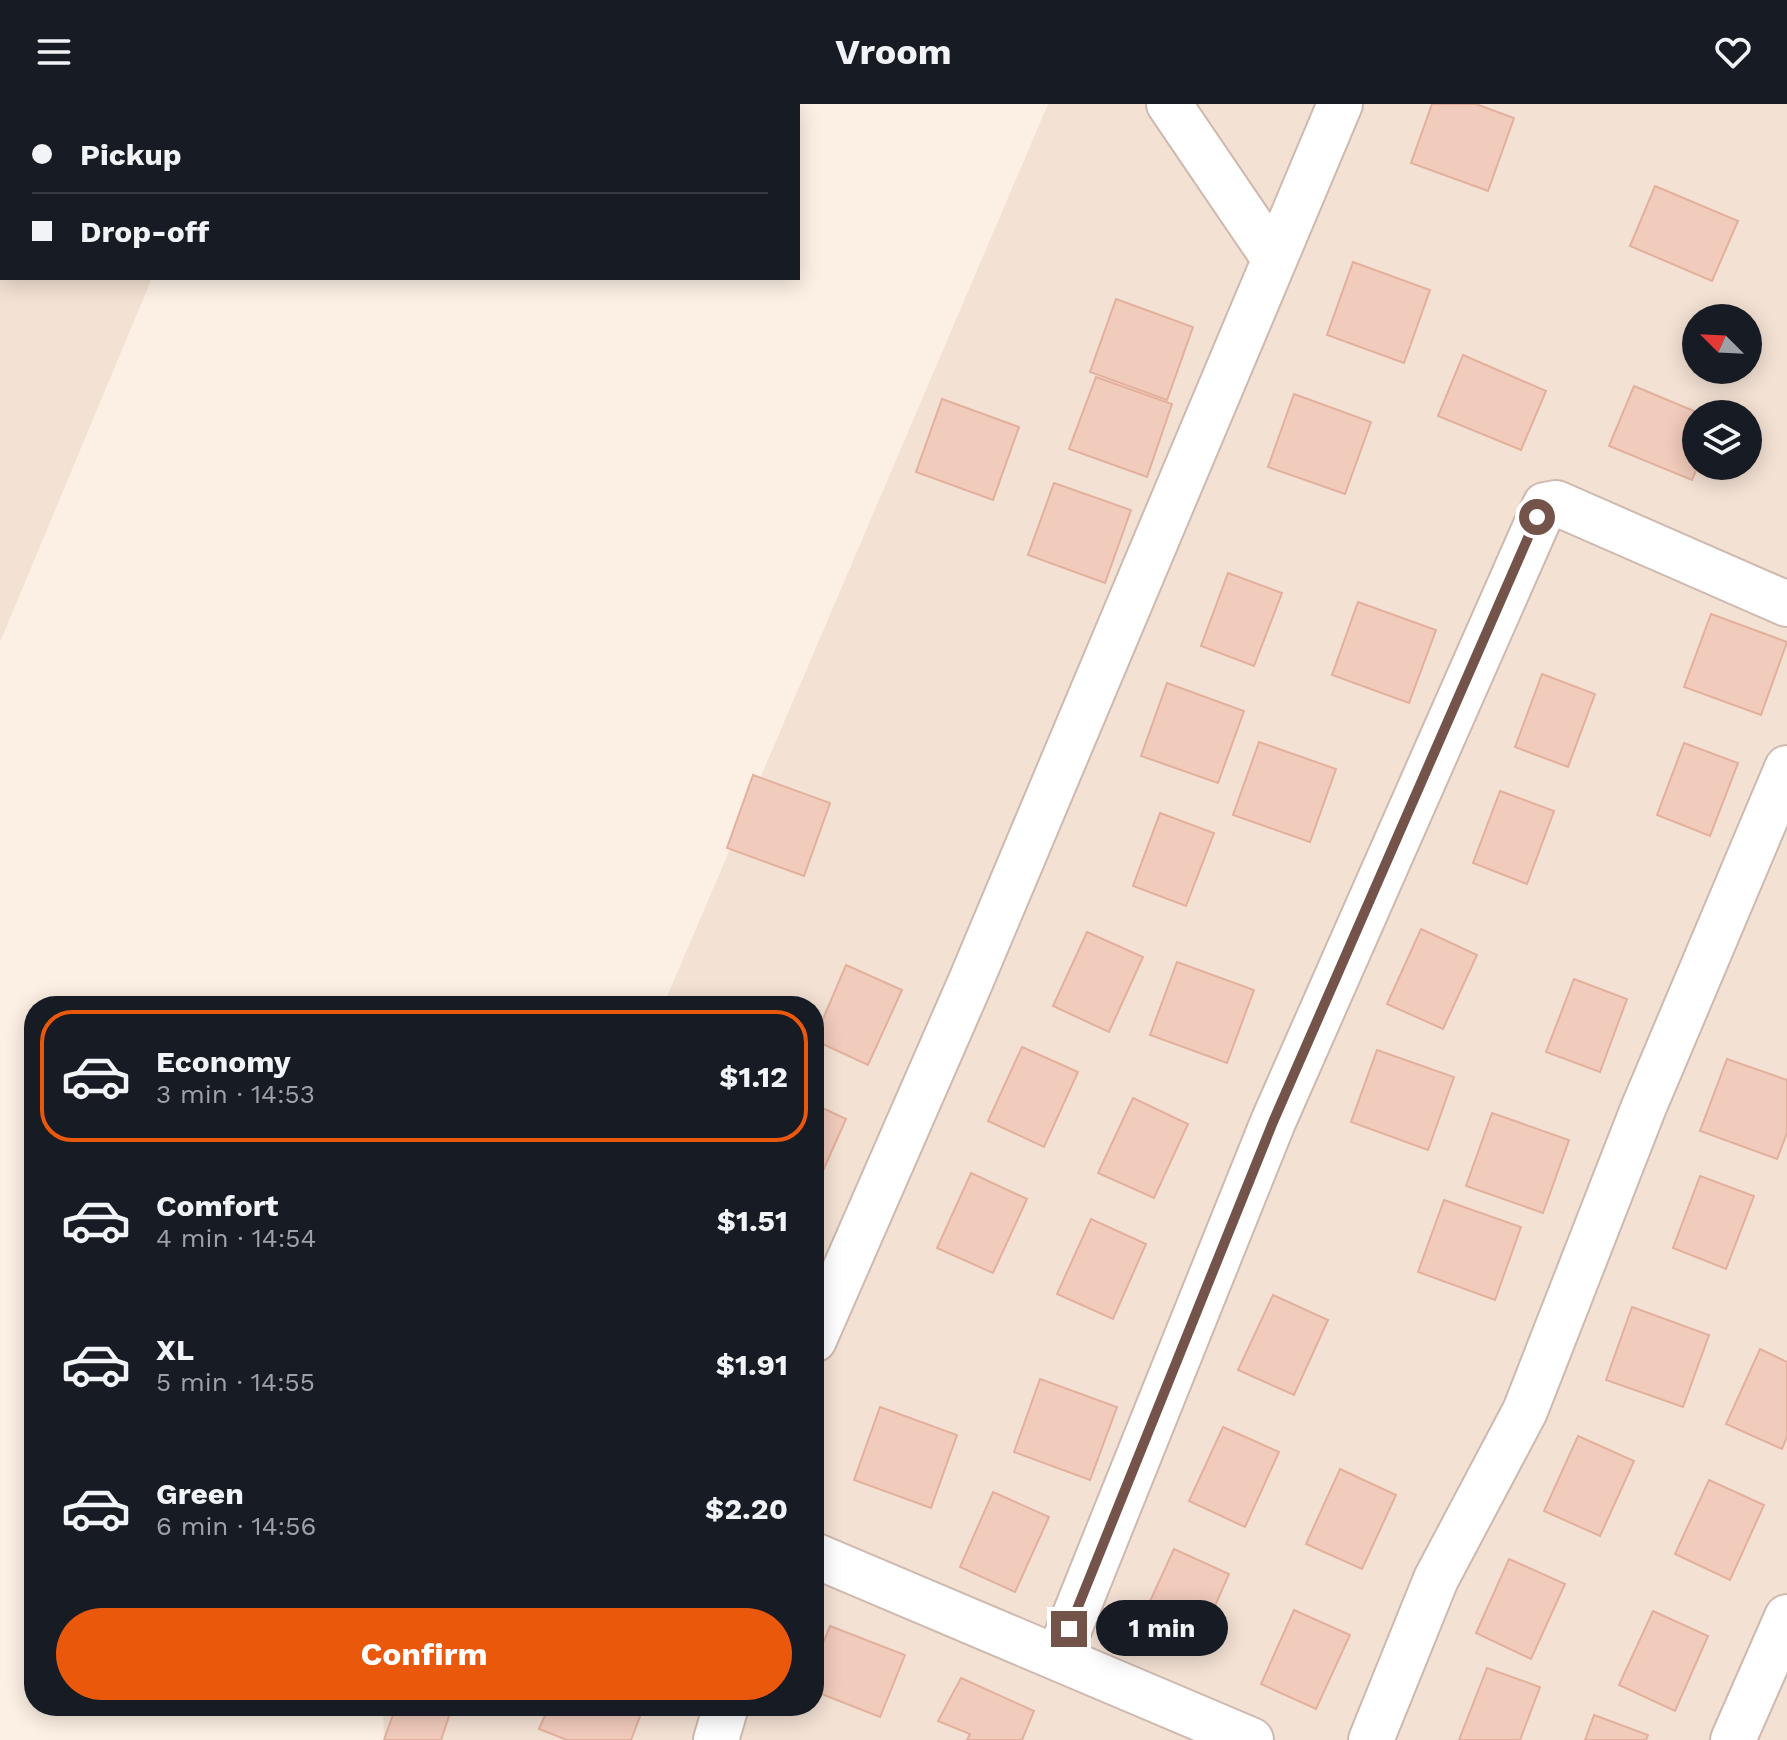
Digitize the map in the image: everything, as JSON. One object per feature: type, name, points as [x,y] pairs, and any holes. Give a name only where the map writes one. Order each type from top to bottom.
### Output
[{"type":"street","points":[[1169,104],[1273,257]]},
{"type":"street","points":[[824,1317],[970,983],[1340,104]]},
{"type":"street","points":[[1058,1657],[1273,1122],[1545,505],[1556,503],[1787,604]]},
{"type":"street","points":[[1371,1740],[1436,1579],[1525,1411],[1643,1109],[1787,768]]},
{"type":"street","points":[[824,1559],[1251,1740]]},
{"type":"street","points":[[1733,1740],[1787,1617]]},
{"type":"street","points":[[716,1740],[723,1716]]},
{"type":"shaded area","points":[[1048,104],[1787,104],[1787,1740],[384,1740],[383,1716],[824,1716],[824,996],[667,996]]},
{"type":"shaded area","points":[[0,280],[151,280],[0,642]]},
{"type":"building","points":[[1432,104],[1476,104],[1514,118],[1488,191],[1411,163]]},
{"type":"building","points":[[1655,186],[1738,221],[1712,281],[1630,246]]},
{"type":"building","points":[[1353,262],[1430,290],[1404,363],[1327,335]]},
{"type":"building","points":[[1116,299],[1193,327],[1167,400],[1090,372]]},
{"type":"building","points":[[1463,355],[1546,391],[1521,450],[1438,416]]},
{"type":"building","points":[[1096,377],[1172,404],[1147,477],[1069,449]]},
{"type":"building","points":[[1634,386],[1682,406],[1682,476],[1609,446]]},
{"type":"building","points":[[1294,394],[1371,422],[1345,494],[1268,467]]},
{"type":"building","points":[[942,399],[1019,427],[993,500],[916,472]]},
{"type":"building","points":[[1054,483],[1131,510],[1105,583],[1028,555]]},
{"type":"building","points":[[1228,573],[1282,593],[1254,666],[1201,646]]},
{"type":"building","points":[[1358,602],[1436,630],[1409,703],[1332,675]]},
{"type":"building","points":[[1711,614],[1787,642],[1761,715],[1684,687]]},
{"type":"building","points":[[1542,674],[1595,694],[1568,767],[1515,747]]},
{"type":"building","points":[[1167,683],[1244,711],[1218,783],[1141,756]]},
{"type":"building","points":[[1259,742],[1336,769],[1310,842],[1233,815]]},
{"type":"building","points":[[1684,743],[1738,763],[1710,836],[1657,815]]},
{"type":"building","points":[[753,775],[830,803],[804,876],[727,848]]},
{"type":"building","points":[[1500,791],[1554,811],[1527,884],[1473,863]]},
{"type":"building","points":[[1160,813],[1214,833],[1186,906],[1133,886]]},
{"type":"building","points":[[1421,929],[1477,955],[1443,1029],[1387,1004]]},
{"type":"building","points":[[1087,932],[1143,957],[1109,1032],[1053,1006]]},
{"type":"building","points":[[1177,962],[1254,990],[1227,1063],[1150,1035]]},
{"type":"building","points":[[846,965],[902,990],[868,1065],[824,1045],[824,1017]]},
{"type":"building","points":[[1574,979],[1627,999],[1600,1072],[1546,1052]]},
{"type":"building","points":[[1022,1047],[1078,1072],[1044,1147],[988,1121]]},
{"type":"building","points":[[1377,1050],[1454,1077],[1428,1150],[1351,1122]]},
{"type":"building","points":[[1727,1059],[1787,1080],[1787,1133],[1777,1159],[1700,1131]]},
{"type":"building","points":[[1133,1098],[1188,1124],[1154,1198],[1098,1173]]},
{"type":"building","points":[[824,1109],[846,1119],[824,1168]]},
{"type":"building","points":[[1492,1113],[1569,1140],[1543,1213],[1466,1186]]},
{"type":"building","points":[[971,1173],[1027,1199],[993,1273],[937,1248]]},
{"type":"building","points":[[1700,1176],[1754,1196],[1726,1269],[1673,1248]]},
{"type":"building","points":[[1444,1200],[1521,1227],[1495,1300],[1418,1272]]},
{"type":"building","points":[[1091,1219],[1146,1244],[1113,1319],[1057,1294]]},
{"type":"building","points":[[1273,1295],[1328,1320],[1294,1395],[1238,1370]]},
{"type":"building","points":[[1632,1307],[1709,1335],[1683,1407],[1606,1380]]},
{"type":"building","points":[[1760,1349],[1787,1362],[1787,1437],[1782,1449],[1726,1424]]},
{"type":"building","points":[[1040,1379],[1117,1407],[1090,1480],[1014,1452]]},
{"type":"building","points":[[880,1407],[957,1435],[931,1508],[854,1480]]},
{"type":"building","points":[[1223,1427],[1279,1452],[1245,1527],[1189,1501]]},
{"type":"building","points":[[1578,1436],[1634,1461],[1600,1536],[1544,1511]]},
{"type":"building","points":[[1340,1469],[1396,1495],[1362,1569],[1306,1544]]},
{"type":"building","points":[[1709,1480],[1764,1505],[1730,1580],[1675,1554]]},
{"type":"building","points":[[993,1492],[1049,1517],[1015,1592],[960,1567]]},
{"type":"building","points":[[1174,1549],[1229,1574],[1196,1649],[1140,1623]]},
{"type":"building","points":[[1509,1559],[1565,1584],[1531,1659],[1476,1633]]},
{"type":"building","points":[[1294,1610],[1350,1635],[1316,1709],[1261,1684]]},
{"type":"building","points":[[1653,1611],[1708,1636],[1675,1711],[1619,1685]]},
{"type":"building","points":[[830,1626],[905,1655],[880,1717],[824,1695],[824,1641]]},
{"type":"building","points":[[1487,1668],[1540,1687],[1520,1740],[1459,1740]]},
{"type":"building","points":[[961,1678],[1034,1711],[1022,1740],[967,1740],[970,1734],[938,1721]]},
{"type":"building","points":[[1594,1715],[1648,1735],[1646,1740],[1585,1740]]},
{"type":"building","points":[[392,1716],[449,1716],[441,1740],[384,1740]]},
{"type":"building","points":[[545,1716],[640,1716],[631,1740],[567,1740],[539,1729]]},
{"type":"route","points":[[1069,1629],[1273,1122],[1537,517]]}]
